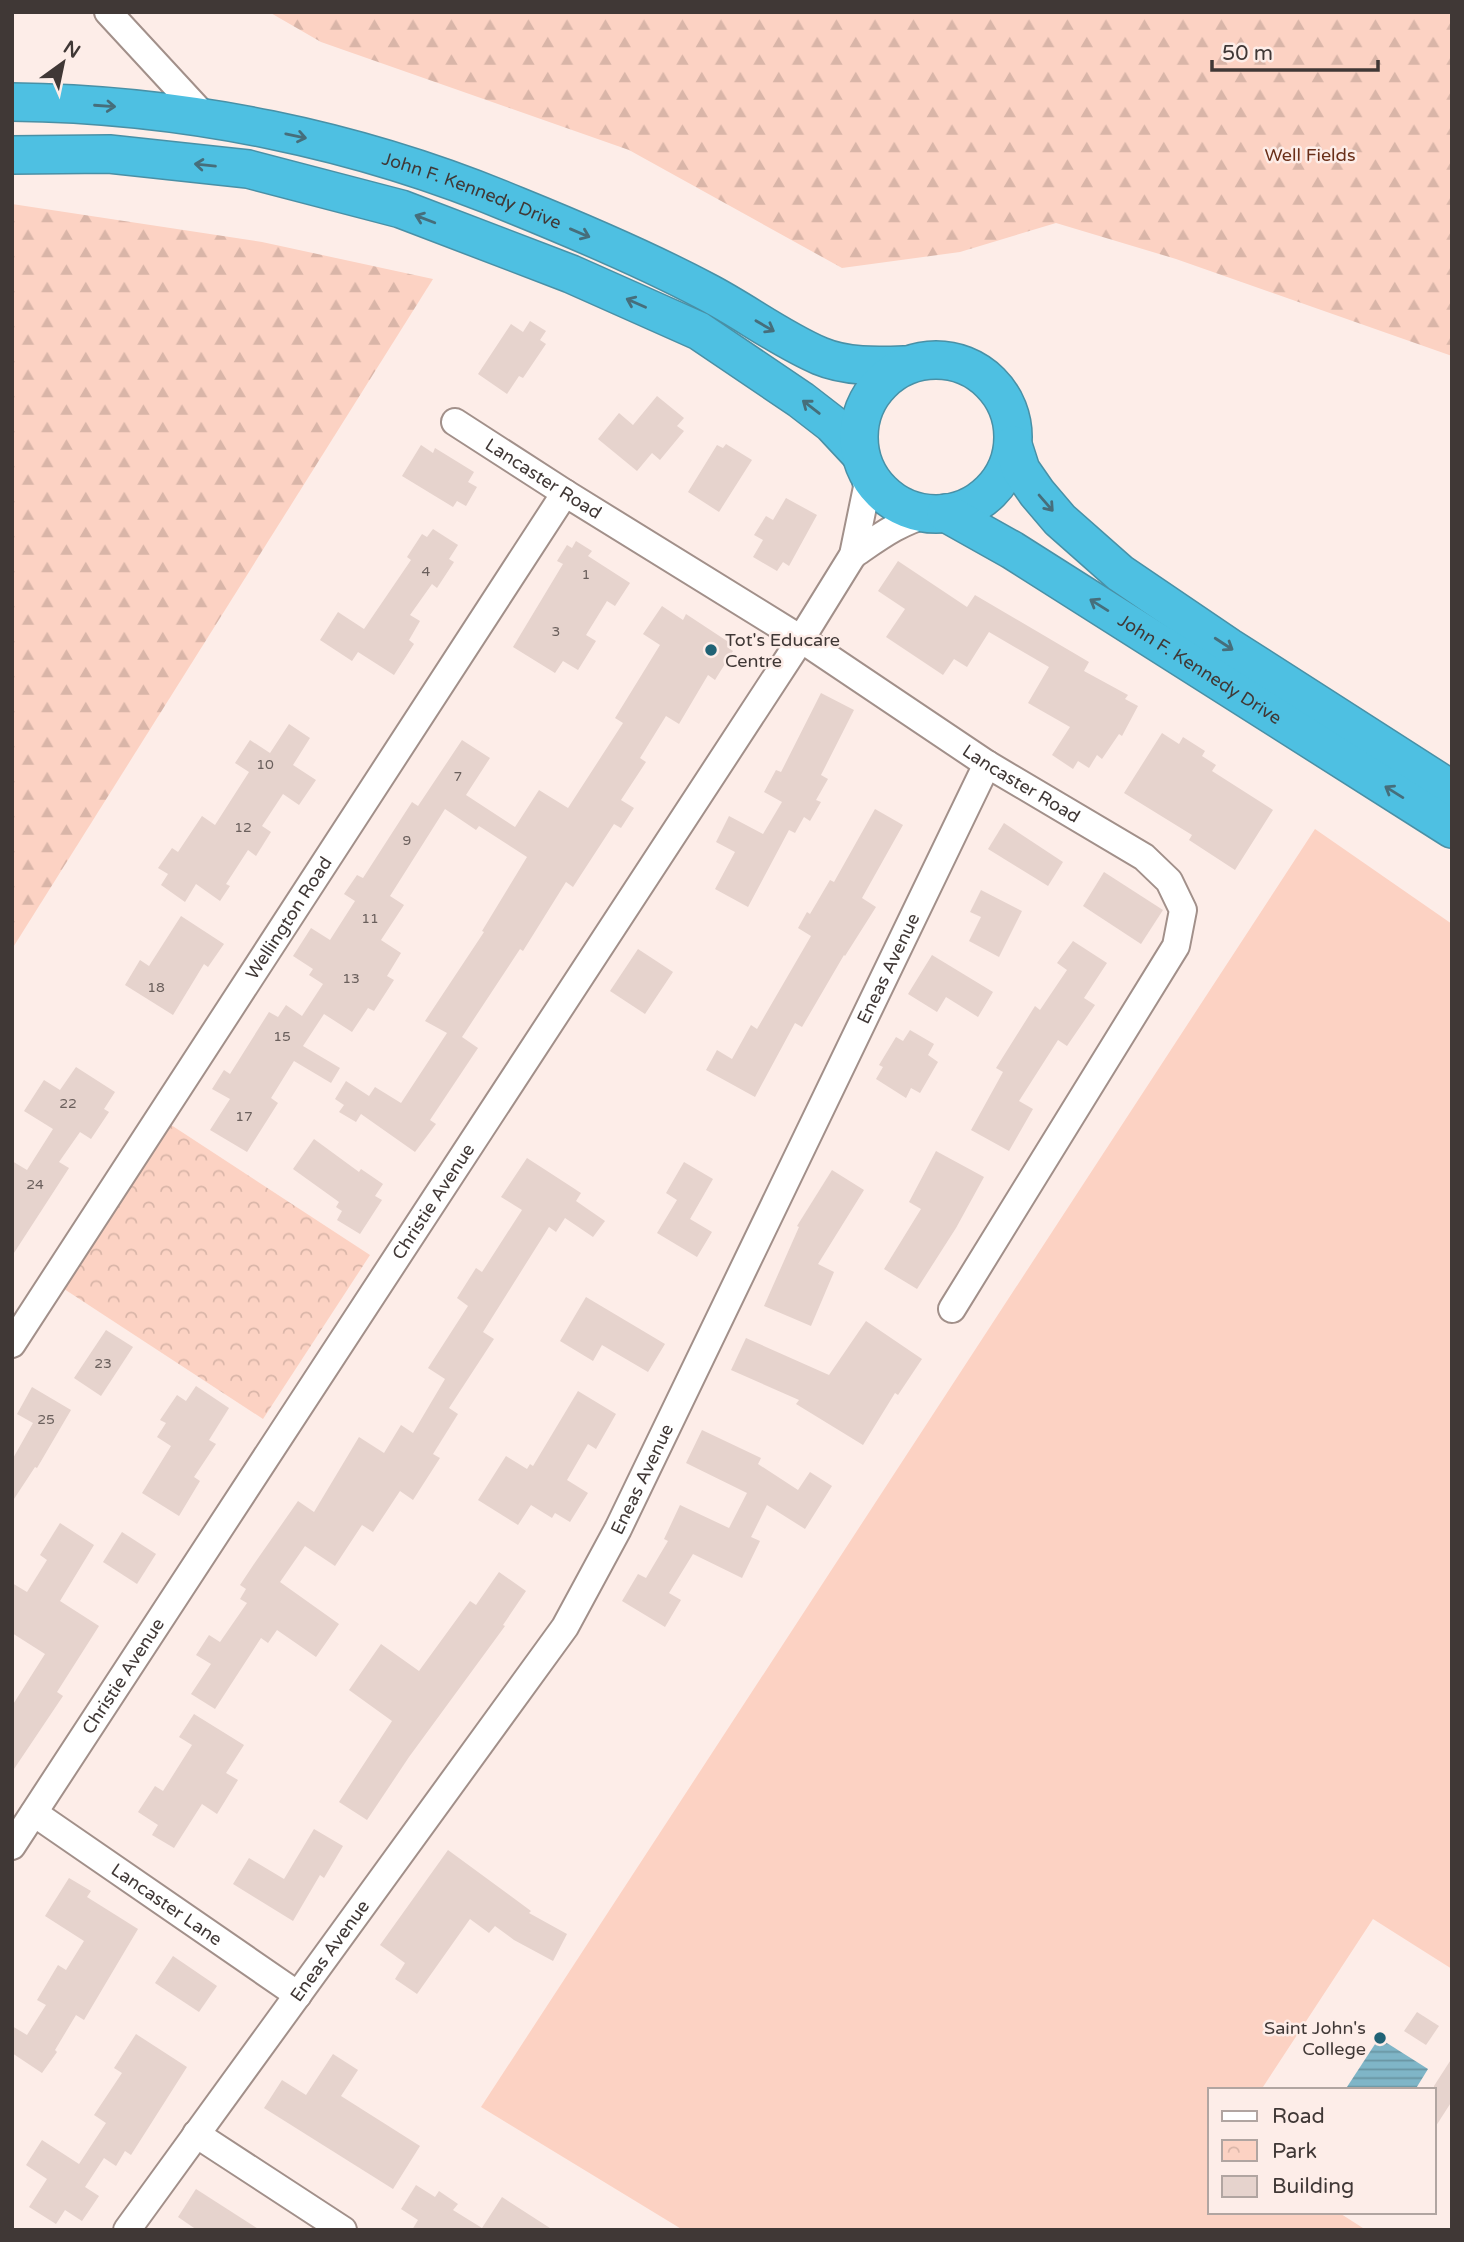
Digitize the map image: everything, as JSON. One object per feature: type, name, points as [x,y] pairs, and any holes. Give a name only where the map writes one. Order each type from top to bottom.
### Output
[{"type":"highway","name":"John F. Kennedy Drive","points":[[12,102],[117,107],[205,117],[328,143],[442,176],[588,236],[706,291],[822,357],[861,365],[904,365],[940,359],[978,372],[999,392],[1005,403],[1012,421],[1013,445],[1021,470],[1037,493],[1060,520],[1120,573],[1219,641],[1452,790]]},
{"type":"highway","name":"John F. Kennedy Drive","points":[[12,155],[109,154],[248,169],[401,209],[571,274],[699,331],[802,400],[832,424],[862,459],[876,485],[892,501],[917,512],[938,513],[973,505],[993,490],[1006,469],[1013,445]]},
{"type":"highway","points":[[862,459],[858,434],[868,399],[884,379],[904,365]]},
{"type":"highway","name":"John F. Kennedy Drive","points":[[938,513],[1012,550],[1452,829]]},
{"type":"street","points":[[108,12],[205,117]]},
{"type":"street","name":"Lancaster Road","points":[[455,422],[802,639],[987,764],[1144,857],[1169,881],[1183,910],[1176,946],[952,1309]]},
{"type":"street","name":"Christie Avenue","points":[[12,1846],[802,639],[853,555],[867,487],[862,459]]},
{"type":"street","name":"Wellington Road","points":[[12,1344],[565,493]]},
{"type":"street","name":"Christie Avenue","points":[[853,555],[911,518],[938,513]]},
{"type":"street","name":"Eneas Avenue","points":[[127,2230],[565,1627],[625,1516],[987,764]]},
{"type":"street","name":"Lancaster Lane","points":[[34,1813],[298,1995]]},
{"type":"street","points":[[196,2134],[343,2230]]},
{"type":"green space","name":"Well Fields","points":[[269,12],[1452,12],[1452,356],[1176,259],[1056,223],[960,252],[842,268],[629,150],[321,42]]},
{"type":"green space","points":[[12,204],[262,242],[433,279],[12,949]]},
{"type":"green space","points":[[1315,829],[1452,924],[1452,1969],[1373,1919],[1262,2088],[1208,2088],[1208,2214],[1341,2214],[1366,2230],[683,2230],[481,2107]]},
{"type":"green space","points":[[165,1121],[370,1255],[263,1419],[58,1285]]},
{"type":"water","points":[[1379,2038],[1428,2069],[1416,2088],[1346,2088]]},
{"type":"building","points":[[530,321],[546,331],[540,340],[546,344],[523,378],[519,376],[507,394],[478,374],[511,324],[523,332]]},
{"type":"building","points":[[657,396],[684,418],[677,426],[684,431],[660,460],[652,453],[637,471],[598,439],[619,413],[633,425]]},
{"type":"building","points":[[726,444],[752,460],[719,512],[688,492],[717,445],[723,448]]},
{"type":"building","points":[[421,445],[433,453],[435,448],[474,472],[468,482],[477,487],[466,506],[457,501],[453,507],[402,476]]},
{"type":"building","points":[[786,498],[817,515],[789,566],[783,562],[777,571],[753,557],[763,540],[754,535],[766,516],[773,520]]},
{"type":"building","points":[[433,529],[458,545],[449,559],[454,562],[437,588],[432,584],[410,615],[420,621],[409,640],[414,644],[394,675],[358,652],[352,661],[320,640],[338,612],[364,629],[411,560],[407,557],[422,534],[427,537]]},
{"type":"building","points":[[576,541],[592,551],[588,556],[630,583],[615,606],[607,601],[586,635],[596,641],[578,670],[563,661],[555,673],[513,647],[563,564],[557,561],[567,545],[572,548]]},
{"type":"building","points":[[898,561],[967,607],[975,595],[1089,662],[1084,671],[1128,695],[1125,699],[1138,706],[1122,736],[1119,734],[1102,759],[1097,755],[1089,768],[1078,761],[1073,769],[1052,755],[1070,727],[1028,703],[1049,667],[989,632],[967,667],[954,659],[943,675],[886,637],[905,609],[878,591]]},
{"type":"building","points":[[662,606],[683,620],[686,614],[730,643],[727,647],[733,651],[715,680],[708,675],[679,724],[666,716],[640,758],[646,762],[621,800],[634,808],[621,828],[614,824],[573,887],[566,882],[523,951],[520,949],[462,1037],[478,1048],[430,1120],[436,1124],[415,1152],[361,1114],[356,1122],[339,1112],[344,1105],[335,1099],[346,1081],[369,1096],[375,1087],[401,1103],[447,1033],[425,1021],[484,932],[482,931],[527,857],[479,826],[476,830],[445,809],[390,896],[404,905],[381,940],[401,953],[387,976],[394,980],[374,1011],[368,1008],[352,1032],[324,1014],[303,1046],[340,1068],[331,1083],[294,1061],[271,1098],[278,1103],[247,1152],[210,1130],[230,1099],[212,1089],[224,1070],[230,1074],[269,1012],[278,1017],[286,1005],[302,1016],[323,984],[309,975],[313,969],[293,956],[311,928],[330,940],[355,901],[344,894],[357,875],[363,878],[412,802],[418,806],[462,740],[490,758],[466,795],[515,827],[539,790],[568,808],[623,723],[615,718],[660,645],[643,634]]},
{"type":"building","points":[[821,693],[854,710],[821,775],[828,779],[816,800],[821,802],[810,821],[804,817],[795,833],[789,830],[748,907],[715,889],[735,852],[716,842],[729,816],[763,834],[782,802],[764,792],[776,770],[781,772]]},
{"type":"building","points":[[289,724],[310,738],[293,765],[316,780],[299,805],[283,794],[262,826],[271,832],[256,856],[248,850],[226,884],[230,886],[220,901],[196,884],[185,902],[161,885],[168,874],[158,868],[172,848],[178,852],[202,816],[215,825],[249,772],[235,763],[250,740],[270,753]]},
{"type":"building","points":[[1162,733],[1179,744],[1183,737],[1205,751],[1202,756],[1216,765],[1212,771],[1273,810],[1235,870],[1189,840],[1192,835],[1124,793]]},
{"type":"building","points":[[875,809],[903,825],[862,898],[876,907],[802,1027],[795,1023],[755,1097],[706,1070],[717,1050],[732,1059],[751,1025],[757,1029],[811,936],[798,928],[807,912],[810,914],[830,880],[834,882]]},
{"type":"building","points":[[1004,823],[1063,862],[1048,886],[988,849]]},
{"type":"building","points":[[1104,872],[1163,910],[1141,944],[1083,906]]},
{"type":"building","points":[[981,890],[1022,911],[999,957],[969,941],[981,917],[970,912]]},
{"type":"building","points":[[181,916],[224,944],[208,967],[204,964],[173,1015],[125,985],[140,960],[149,966]]},
{"type":"building","points":[[1073,941],[1107,963],[1084,998],[1095,1005],[1067,1046],[1058,1040],[1019,1101],[1033,1109],[1009,1151],[971,1130],[1003,1072],[996,1068],[1035,1006],[1040,1010],[1067,970],[1057,963]]},
{"type":"building","points":[[638,949],[673,972],[645,1014],[610,991]]},
{"type":"building","points":[[932,955],[993,992],[978,1017],[946,997],[937,1012],[908,994]]},
{"type":"building","points":[[910,1030],[934,1044],[928,1055],[938,1062],[920,1093],[911,1088],[906,1098],[876,1079],[883,1067],[879,1065],[896,1037],[903,1041]]},
{"type":"building","points":[[76,1067],[115,1092],[104,1109],[109,1112],[91,1139],[80,1132],[59,1162],[69,1168],[12,1256],[12,1161],[27,1170],[53,1129],[24,1111],[44,1080],[60,1090]]},
{"type":"building","points":[[314,1139],[359,1172],[361,1169],[383,1184],[375,1196],[382,1200],[360,1234],[337,1220],[342,1211],[336,1207],[339,1202],[293,1169]]},
{"type":"building","points":[[936,1151],[984,1177],[956,1228],[917,1289],[884,1269],[921,1209],[909,1202]]},
{"type":"building","points":[[527,1158],[581,1193],[576,1201],[605,1221],[593,1237],[565,1218],[556,1232],[549,1227],[483,1332],[494,1339],[449,1408],[458,1414],[433,1454],[440,1458],[413,1500],[400,1491],[373,1532],[362,1525],[335,1566],[305,1546],[280,1582],[339,1624],[316,1657],[277,1630],[268,1643],[261,1638],[215,1709],[191,1694],[211,1664],[196,1655],[209,1635],[220,1642],[247,1603],[240,1599],[246,1589],[240,1585],[254,1564],[298,1501],[314,1512],[359,1437],[384,1453],[401,1425],[413,1433],[445,1379],[428,1368],[468,1306],[457,1298],[476,1268],[482,1272],[522,1210],[501,1197]]},
{"type":"building","points":[[684,1162],[713,1179],[690,1219],[712,1232],[697,1257],[657,1233],[677,1200],[666,1193]]},
{"type":"building","points":[[832,1170],[864,1190],[818,1264],[834,1272],[811,1326],[764,1306],[799,1227],[797,1226]]},
{"type":"building","points":[[586,1297],[665,1344],[648,1372],[602,1345],[593,1361],[560,1341]]},
{"type":"building","points":[[866,1321],[922,1359],[898,1395],[895,1393],[863,1445],[796,1404],[799,1400],[731,1370],[746,1338],[829,1375]]},
{"type":"building","points":[[106,1330],[133,1347],[101,1396],[74,1378]]},
{"type":"building","points":[[196,1386],[229,1408],[209,1440],[216,1444],[194,1477],[200,1481],[179,1516],[142,1493],[171,1446],[157,1437],[166,1423],[160,1420],[177,1395],[186,1401]]},
{"type":"building","points":[[32,1387],[71,1410],[37,1468],[35,1467],[12,1502],[12,1460],[33,1423],[17,1414]]},
{"type":"building","points":[[578,1391],[616,1414],[596,1449],[588,1444],[567,1480],[588,1493],[570,1522],[555,1513],[552,1518],[531,1505],[518,1525],[478,1500],[506,1456],[527,1469],[530,1464],[533,1466]]},
{"type":"building","points":[[702,1430],[761,1458],[758,1464],[798,1490],[810,1472],[832,1486],[805,1529],[767,1505],[751,1537],[760,1541],[742,1578],[693,1554],[669,1593],[681,1600],[665,1627],[622,1601],[638,1574],[646,1578],[668,1541],[664,1539],[680,1505],[729,1528],[747,1493],[686,1463]]},
{"type":"building","points":[[60,1523],[94,1545],[60,1601],[99,1626],[57,1692],[63,1696],[12,1772],[12,1706],[45,1654],[12,1633],[12,1583],[27,1592],[47,1560],[40,1555]]},
{"type":"building","points":[[122,1532],[156,1554],[137,1584],[103,1562]]},
{"type":"building","points":[[499,1572],[526,1591],[503,1625],[505,1626],[409,1757],[367,1820],[339,1802],[392,1721],[349,1690],[381,1644],[419,1671],[470,1601],[476,1605]]},
{"type":"building","points":[[194,1714],[244,1745],[226,1773],[238,1780],[217,1814],[202,1804],[174,1848],[152,1835],[158,1825],[138,1812],[155,1786],[163,1791],[192,1745],[179,1737]]},
{"type":"building","points":[[314,1829],[343,1846],[324,1878],[320,1875],[293,1921],[233,1884],[249,1858],[284,1879]]},
{"type":"building","points":[[448,1850],[531,1911],[529,1913],[567,1934],[553,1961],[514,1940],[495,1926],[489,1933],[470,1919],[417,1994],[395,1979],[405,1963],[380,1945]]},
{"type":"building","points":[[69,1878],[91,1891],[87,1897],[138,1929],[84,2020],[76,2015],[55,2050],[57,2052],[42,2073],[12,2053],[12,2026],[27,2035],[46,2005],[37,2000],[58,1965],[66,1970],[84,1941],[45,1916]]},
{"type":"building","points":[[173,1956],[217,1986],[199,2012],[155,1983]]},
{"type":"building","points":[[1417,2012],[1439,2026],[1426,2045],[1404,2031]]},
{"type":"building","points":[[136,2034],[187,2067],[131,2155],[125,2151],[116,2166],[104,2158],[85,2187],[99,2196],[82,2221],[65,2210],[56,2224],[29,2207],[47,2179],[26,2165],[42,2140],[79,2164],[106,2123],[94,2115],[122,2073],[114,2068]]},
{"type":"building","points":[[333,2054],[358,2070],[341,2096],[420,2146],[393,2189],[264,2108],[282,2080],[306,2095]]},
{"type":"building","points":[[1452,2058],[1452,2101],[1436,2126],[1436,2088],[1434,2086]]},
{"type":"building","points":[[416,2185],[435,2197],[439,2191],[458,2204],[453,2210],[482,2228],[502,2197],[553,2230],[412,2230],[418,2220],[401,2209]]},
{"type":"building","points":[[196,2189],[260,2230],[197,2230],[178,2217]]},
{"type":"place","name":"Tot's Educare Centre","points":[[711,650]]},
{"type":"place","name":"Saint John's College","points":[[1380,2038]]}]
